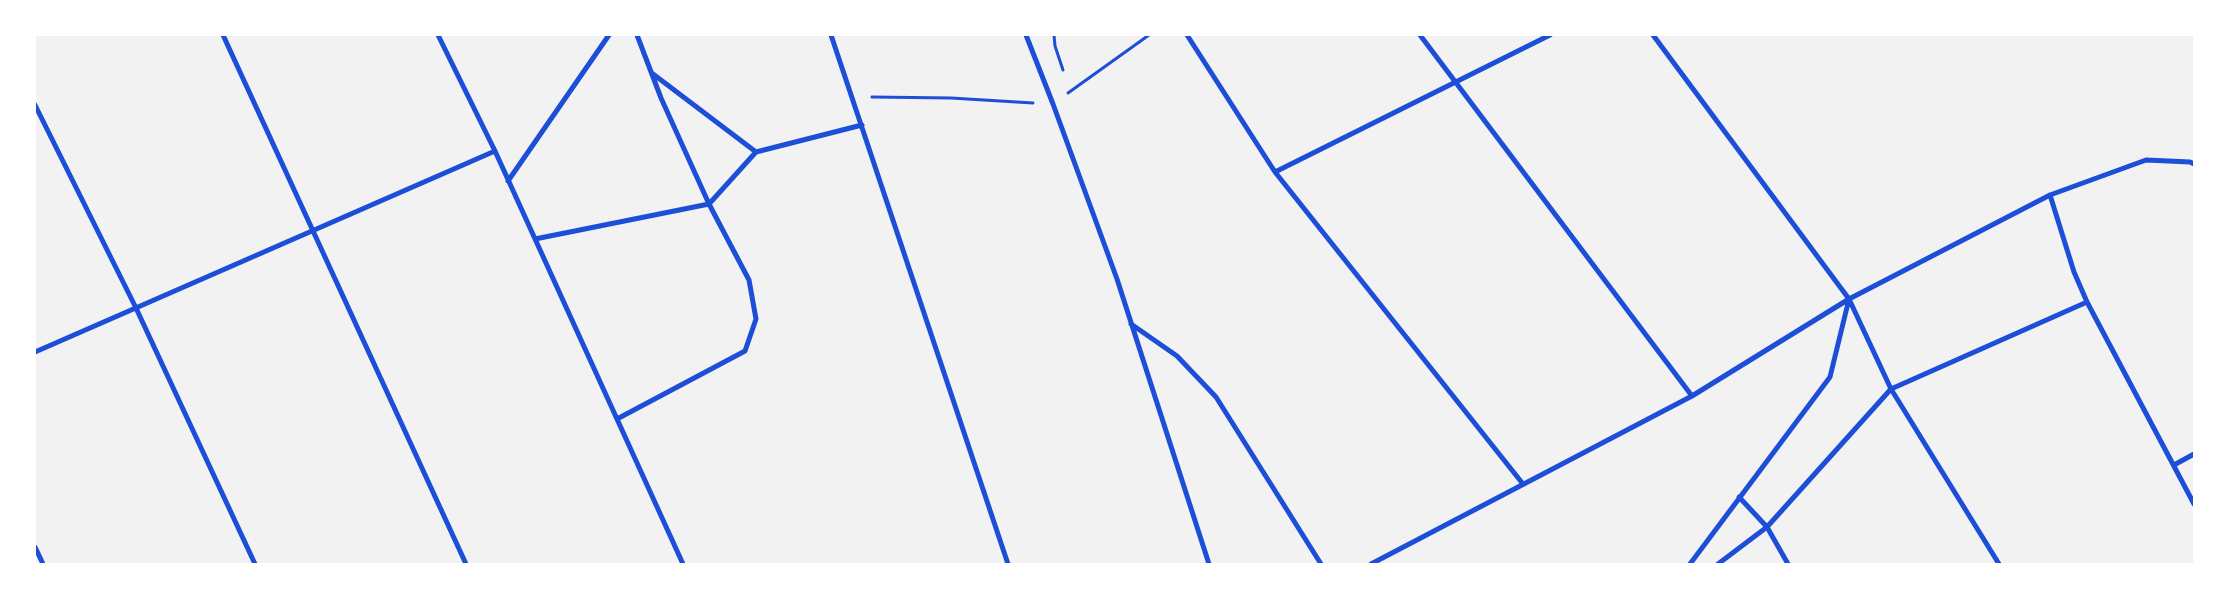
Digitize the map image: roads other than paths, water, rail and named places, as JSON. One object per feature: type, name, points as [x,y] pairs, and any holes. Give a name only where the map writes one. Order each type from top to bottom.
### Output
[{"type":"street","points":[[223,35],[466,564]]},
{"type":"street","points":[[445,35],[438,36],[495,152],[682,564]]},
{"type":"street","points":[[508,182],[609,35]]},
{"type":"street","points":[[617,419],[745,351],[756,319],[750,280],[710,204],[652,74],[637,35]]},
{"type":"street","points":[[831,35],[1008,564]]},
{"type":"street","points":[[1026,35],[1053,104],[1131,323],[1209,564]]},
{"type":"street","points":[[1187,35],[1275,172],[1523,484]]},
{"type":"street","points":[[1420,35],[1692,396]]},
{"type":"street","points":[[1275,172],[1550,35]]},
{"type":"street","points":[[1653,35],[1849,299],[1891,389],[1999,564]]},
{"type":"street","points":[[652,74],[756,152]]},
{"type":"street","points":[[35,105],[136,308],[256,564]]},
{"type":"street","points":[[535,239],[710,204],[756,152],[862,126]]},
{"type":"street","points":[[35,352],[495,152]]},
{"type":"street","points":[[1371,564],[1692,396],[1849,299],[2050,195],[2146,160],[2192,163]]},
{"type":"street","points":[[2050,195],[2074,272],[2087,302],[2194,504]]},
{"type":"street","points":[[1690,564],[1830,377],[1849,299]]},
{"type":"street","points":[[1718,564],[1767,527],[1891,389],[2087,302]]},
{"type":"street","points":[[1131,323],[1178,356],[1216,397],[1321,564]]},
{"type":"street","points":[[2174,465],[2194,454]]},
{"type":"street","points":[[1739,498],[1767,527],[1788,564]]},
{"type":"street","points":[[35,547],[43,564]]}]
